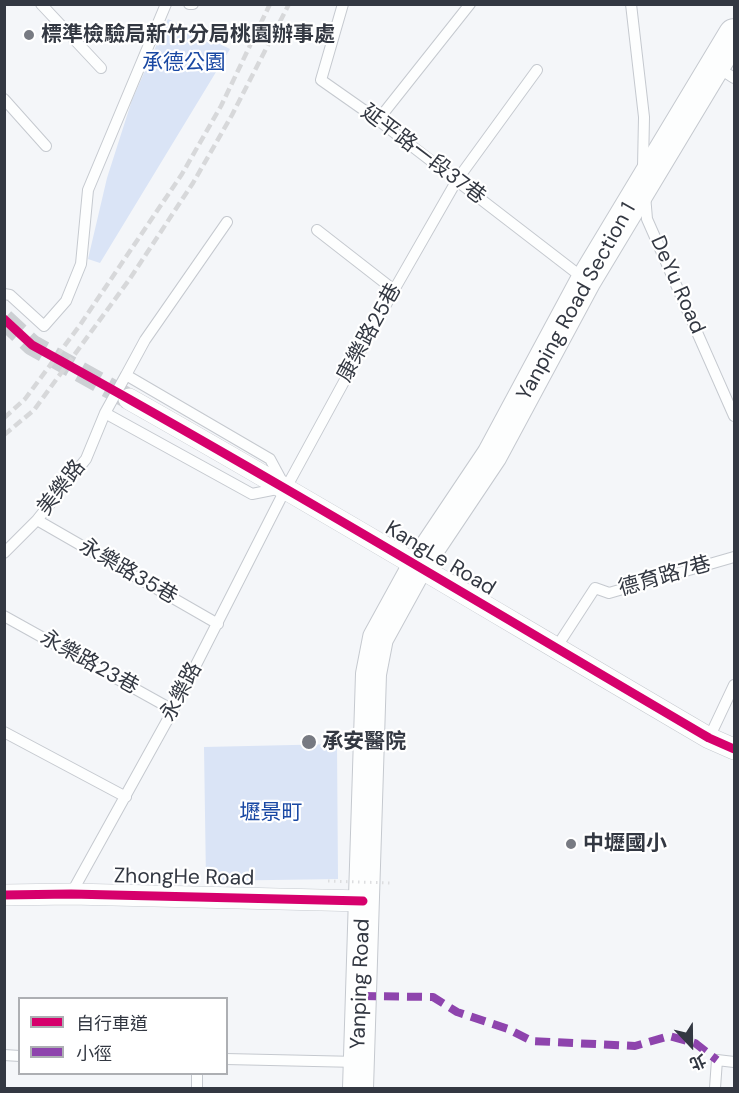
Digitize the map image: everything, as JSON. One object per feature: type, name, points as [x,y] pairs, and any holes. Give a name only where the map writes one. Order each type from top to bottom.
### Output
[{"type":"main road","name":"Yanping Road Section 1","points":[[417,567],[492,455],[586,280],[644,183],[725,72],[735,34]]},
{"type":"main road","name":"Yanping Road","points":[[358,1075],[371,674],[378,638],[417,567]]},
{"type":"street","name":"KangLe Road","points":[[129,399],[286,488],[709,738],[735,749]]},
{"type":"street","name":"ZhongHe Road","points":[[4,895],[71,894],[363,901]]},
{"type":"lane","points":[[41,4],[101,68]]},
{"type":"lane","points":[[4,294],[10,295],[44,326],[66,301],[81,264],[88,190],[166,4]]},
{"type":"lane","name":"延平路一段37巷","points":[[343,4],[321,80],[378,120],[586,280]]},
{"type":"lane","name":"DeYu Road","points":[[630,4],[644,117],[644,183],[647,219],[735,416]]},
{"type":"lane","points":[[378,120],[468,7]]},
{"type":"lane","name":"康樂路25巷","points":[[286,488],[457,180],[537,70]]},
{"type":"lane","points":[[4,99],[45,146]]},
{"type":"lane","name":"美樂路","points":[[4,553],[37,520],[86,459],[105,413],[145,340],[227,222]]},
{"type":"lane","points":[[317,230],[394,290]]},
{"type":"lane","points":[[105,413],[252,494],[286,488],[270,459],[126,375]]},
{"type":"lane","name":"永樂路","points":[[71,894],[173,710],[286,488]]},
{"type":"lane","name":"永樂路35巷","points":[[37,520],[218,624]]},
{"type":"lane","name":"德育路7巷","points":[[556,648],[596,588],[609,593],[636,587],[735,557]]},
{"type":"lane","name":"永樂路23巷","points":[[4,616],[173,710]]},
{"type":"lane","points":[[709,738],[735,686]]},
{"type":"lane","points":[[4,732],[126,797]]},
{"type":"lane","points":[[228,1059],[358,1075]]},
{"type":"lane","points":[[716,1089],[717,1060],[735,1062]]},
{"type":"path","points":[[328,881],[390,883]]},
{"type":"green space","name":"承德公園","points":[[168,19],[230,49],[100,263],[88,259],[107,178],[132,100]]},
{"type":"green space","name":"壢景町","points":[[337,744],[338,879],[206,881],[204,747]]},
{"type":"tunnel","points":[[4,319],[32,345],[129,399]]},
{"type":"railway","points":[[4,418],[25,399],[80,325],[182,174],[221,106],[270,4]]},
{"type":"railway","points":[[4,435],[34,410],[129,280],[193,183],[232,115],[289,4]]},
{"type":"marked path","points":[[361,996],[433,997],[457,1012],[508,1029],[532,1041],[635,1046],[669,1036],[695,1043],[717,1060]]},
{"type":"cycle path","points":[[4,319],[32,345],[288,490],[709,738],[734,749]]},
{"type":"cycle path","points":[[4,895],[71,894],[363,901]]},
{"type":"place","name":"標準檢驗局新竹分局桃園辦事處","points":[[29,35]]},
{"type":"place","name":"承安醫院","points":[[309,742]]},
{"type":"place","name":"中壢國小","points":[[571,844]]}]
